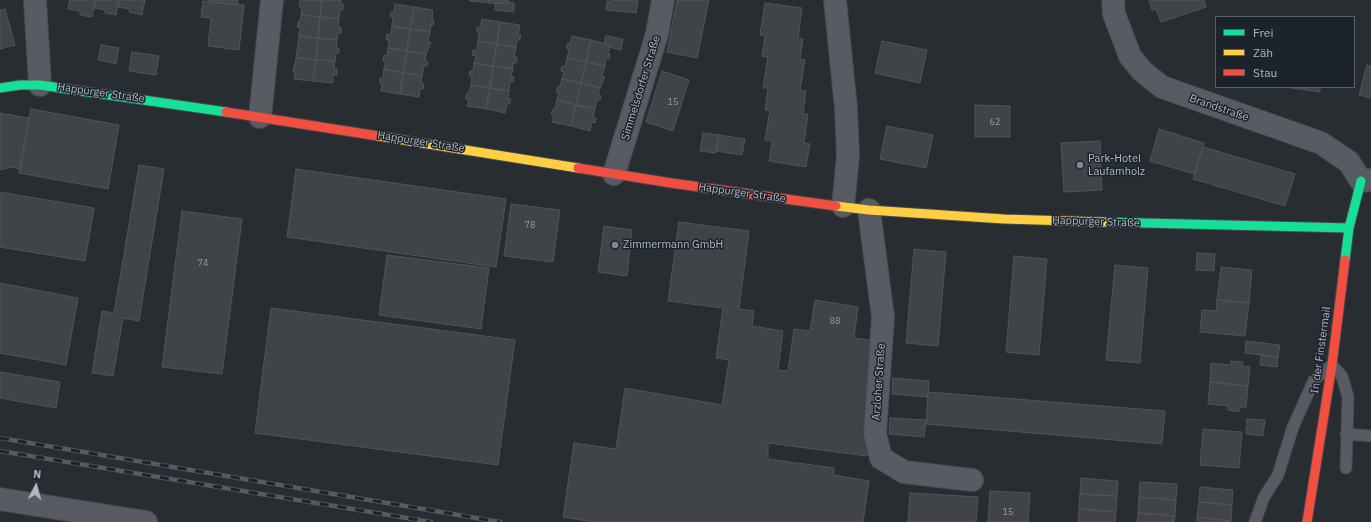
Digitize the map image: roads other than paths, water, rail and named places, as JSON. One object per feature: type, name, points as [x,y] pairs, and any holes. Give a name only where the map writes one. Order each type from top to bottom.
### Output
[{"type":"street","points":[[35,0],[40,85]]},
{"type":"street","points":[[260,116],[272,0]]},
{"type":"street","name":"Simmelsdorfer Straße","points":[[614,174],[657,34],[663,0]]},
{"type":"street","points":[[835,0],[848,156],[843,206]]},
{"type":"street","name":"Brandstraße","points":[[1114,0],[1114,14],[1130,56],[1142,70],[1162,87],[1321,143],[1349,162],[1366,181]]},
{"type":"street","name":"Happurger Straße","points":[[0,88],[20,85],[40,85],[260,116],[614,174],[869,210],[1012,219],[1349,228]]},
{"type":"street","name":"In der Finstermail","points":[[1307,522],[1332,365],[1349,228],[1366,181]]},
{"type":"street","name":"Arzloher Straße","points":[[869,210],[883,317],[875,434],[881,458],[904,472],[972,480]]},
{"type":"street","points":[[0,499],[146,522]]},
{"type":"lane","points":[[1255,522],[1264,497],[1278,475],[1293,427],[1314,380],[1332,365],[1342,376],[1348,397],[1346,468]]},
{"type":"lane","points":[[1346,434],[1371,436]]},
{"type":"railway","points":[[0,438],[500,522]]},
{"type":"railway","points":[[0,451],[431,522]]},
{"type":"place","name":"Park-Hotel Laufamholz","points":[[1080,165]]},
{"type":"place","name":"Zimmermann GmbH","points":[[615,245]]}]
